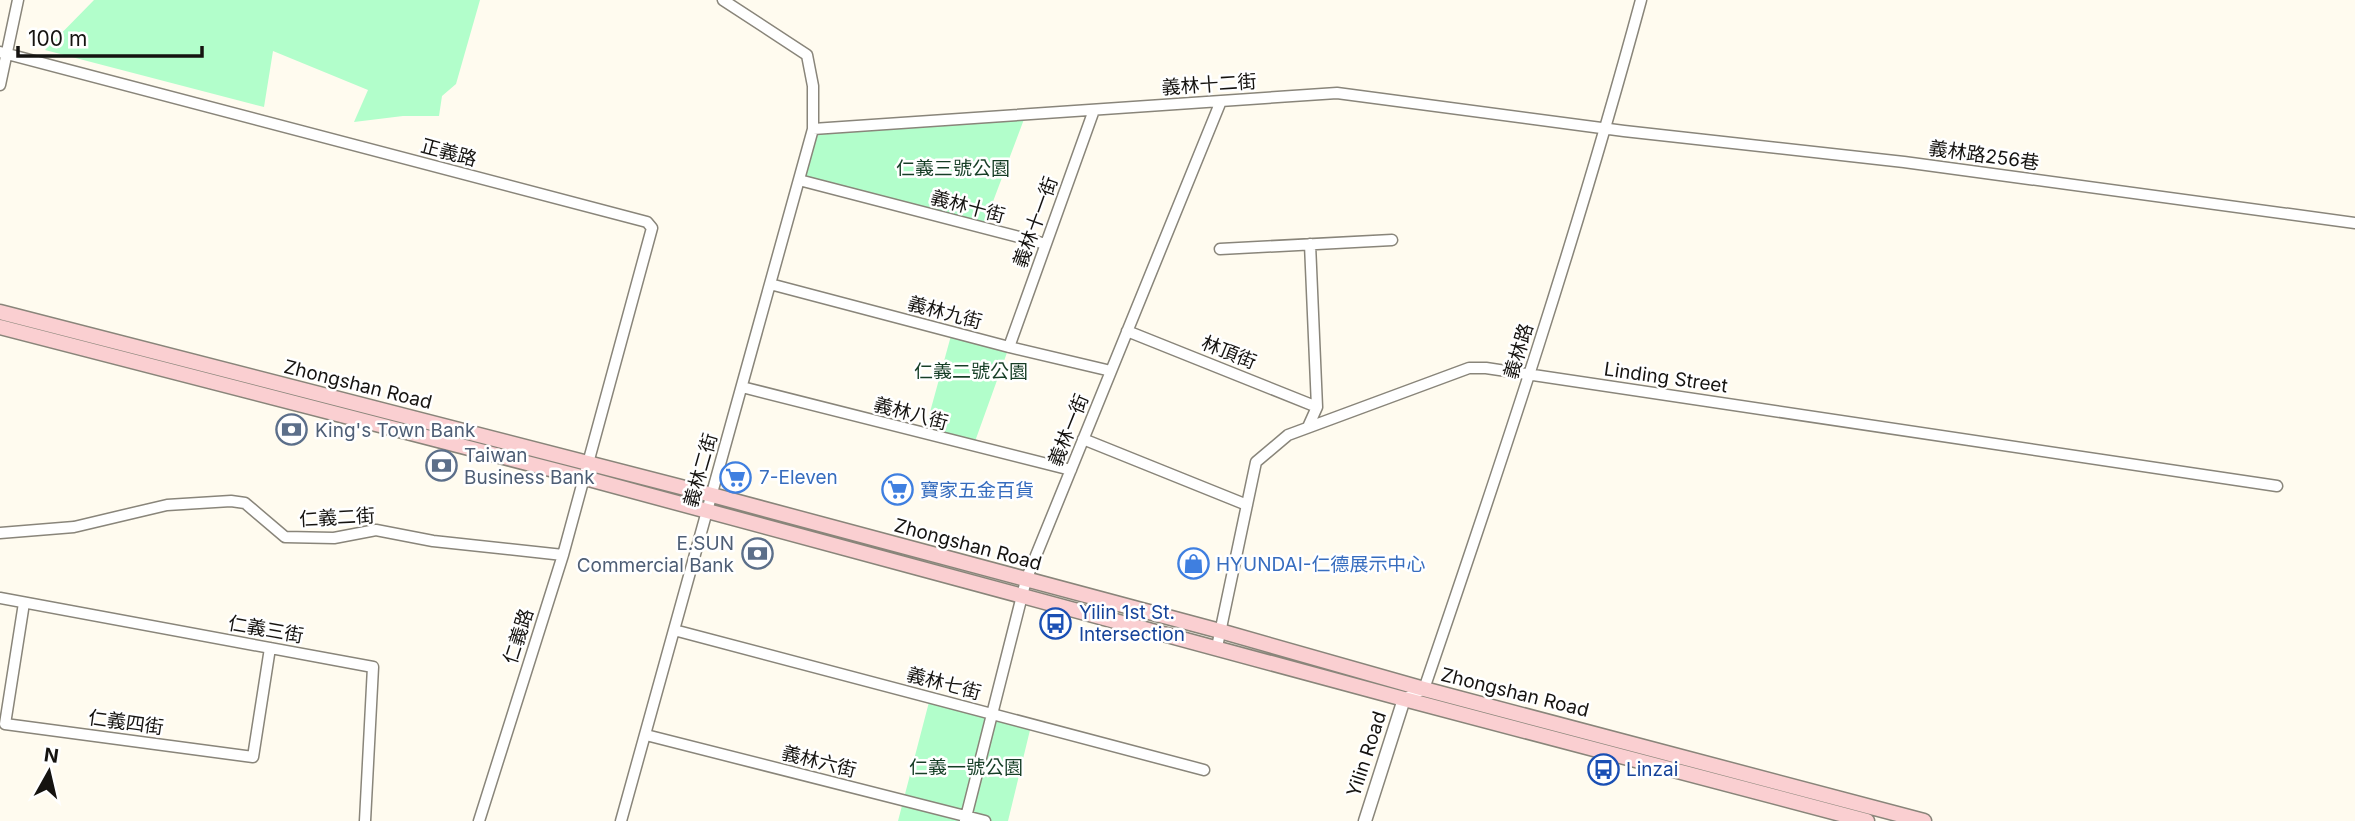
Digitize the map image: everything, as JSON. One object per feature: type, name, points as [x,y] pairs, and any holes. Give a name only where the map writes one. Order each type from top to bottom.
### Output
[{"type":"main road","name":"Zhongshan Road","points":[[0,312],[712,495],[1220,631],[1423,689],[1924,821]]},
{"type":"main road","name":"Zhongshan Road","points":[[0,327],[707,510],[1867,821]]},
{"type":"street","points":[[0,85],[3,53],[18,0]]},
{"type":"street","name":"義林二街","points":[[621,821],[813,129],[813,86],[807,55],[723,0]]},
{"type":"street","name":"義林路","points":[[1423,689],[1514,426],[1607,127],[1641,0]]},
{"type":"street","name":"正義路","points":[[3,53],[647,222],[652,228],[652,236],[589,463]]},
{"type":"street","name":"義林十二街","points":[[813,129],[1336,93],[1607,127]]},
{"type":"street","name":"義林一街","points":[[966,819],[1026,580],[1221,101]]},
{"type":"street","name":"義林十一街","points":[[1009,347],[1094,110]]},
{"type":"street","name":"義林路256巷","points":[[1607,127],[1904,162],[2355,223]]},
{"type":"street","name":"義林十街","points":[[799,180],[1046,244]]},
{"type":"street","points":[[1220,249],[1392,240]]},
{"type":"street","points":[[1308,427],[1317,407],[1310,244]]},
{"type":"street","name":"義林九街","points":[[770,284],[1111,371]]},
{"type":"street","name":"林頂街","points":[[1127,331],[1317,407]]},
{"type":"street","name":"Linding Street","points":[[1217,647],[1256,462],[1288,435],[1469,368],[1529,374],[2277,486]]},
{"type":"street","name":"義林八街","points":[[742,387],[1071,470]]},
{"type":"street","points":[[1083,439],[1247,505]]},
{"type":"street","name":"仁義路","points":[[479,821],[563,555],[589,463]]},
{"type":"street","name":"仁義二街","points":[[0,533],[74,527],[167,505],[231,501],[245,503],[285,537],[334,538],[376,530],[433,541],[563,555]]},
{"type":"street","name":"仁義三街","points":[[0,598],[373,667],[365,821]]},
{"type":"street","name":"仁義四街","points":[[24,603],[5,723],[253,757],[270,648]]},
{"type":"street","name":"義林七街","points":[[674,631],[1204,770]]},
{"type":"street","points":[[1404,699],[1423,689]]},
{"type":"street","name":"Yilin Road","points":[[1365,821],[1404,699]]},
{"type":"street","name":"義林六街","points":[[646,735],[966,819],[985,821]]},
{"type":"green space","points":[[94,0],[480,0],[456,84],[442,96],[439,116],[403,116],[354,122],[368,90],[273,51],[264,107],[45,50]]},
{"type":"green space","name":"仁義三號公園","points":[[1026,114],[983,228],[799,180],[813,129]]},
{"type":"green space","name":"仁義二號公園","points":[[952,332],[1009,347],[973,447],[924,434]]},
{"type":"green space","name":"仁義一號公園","points":[[929,702],[1030,730],[1008,821],[898,821]]},
{"type":"place","name":"King's Town Bank","points":[[292,430]]},
{"type":"place","name":"Taiwan Business Bank","points":[[441,466]]},
{"type":"place","name":"7-Eleven","points":[[736,477]]},
{"type":"place","name":"寶家五金百貨","points":[[897,490]]},
{"type":"place","name":"E.SUN Commercial Bank","points":[[757,554]]},
{"type":"place","name":"HYUNDAI-仁德展示中心","points":[[1193,564]]},
{"type":"place","name":"Yilin 1st St. Intersection","points":[[1056,623]]},
{"type":"place","name":"Linzai","points":[[1603,769]]}]
